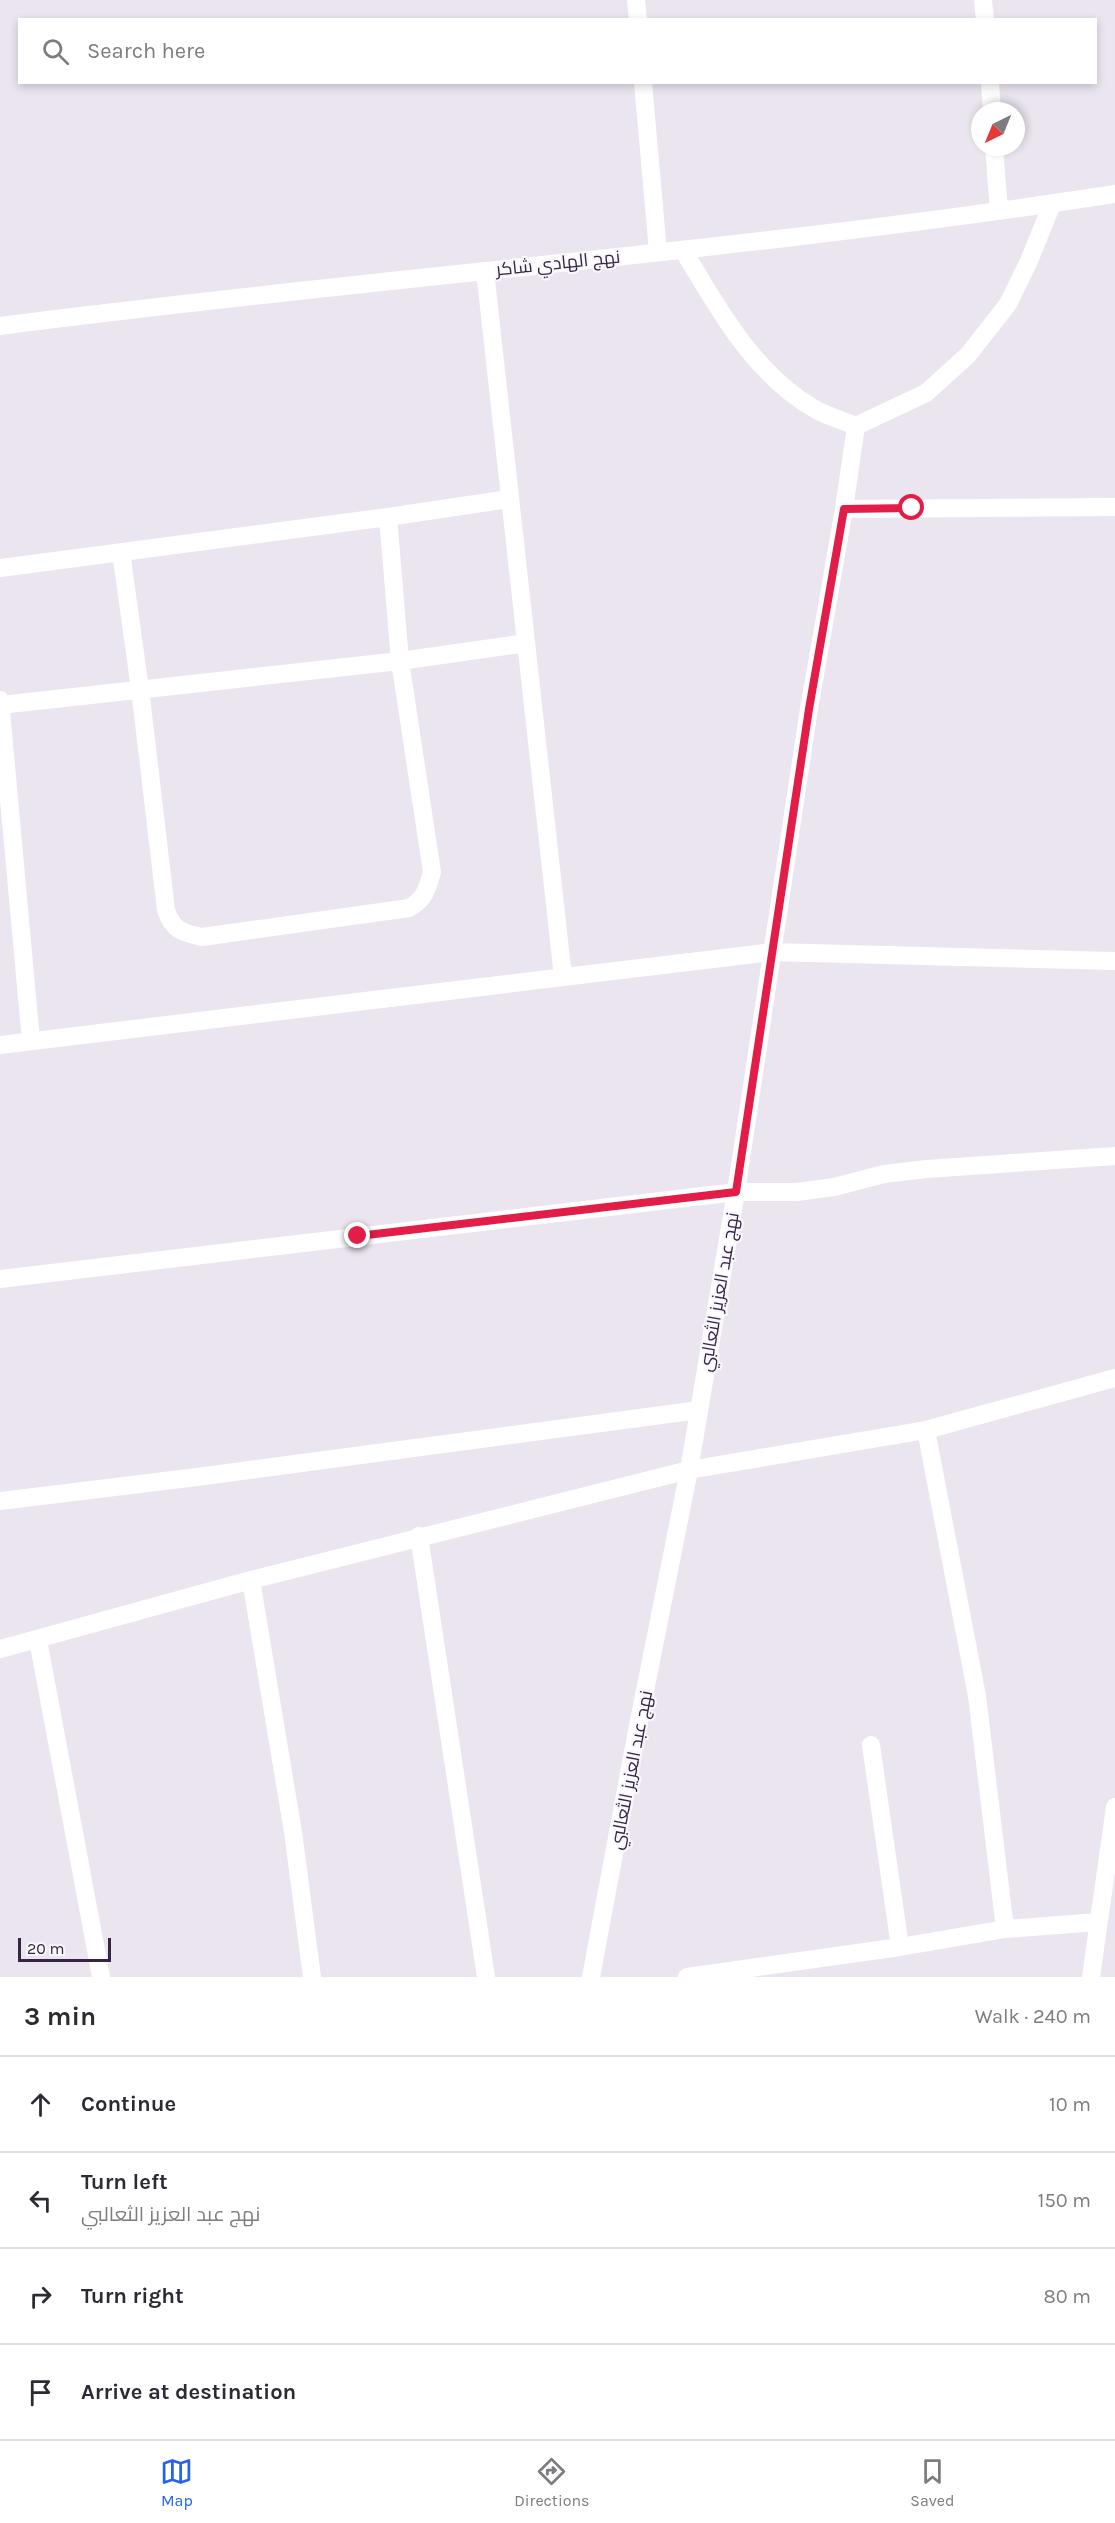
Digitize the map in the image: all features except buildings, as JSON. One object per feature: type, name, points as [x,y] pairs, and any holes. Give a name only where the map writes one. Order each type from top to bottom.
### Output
[{"type":"street","points":[[636,0],[638,18]]},
{"type":"street","points":[[983,0],[985,18]]},
{"type":"street","points":[[643,84],[658,252]]},
{"type":"street","points":[[990,84],[991,102]]},
{"type":"street","points":[[995,156],[999,211]]},
{"type":"street","name":"نهج الهادي شاكر","points":[[0,326],[684,250],[999,211],[1115,194]]},
{"type":"street","points":[[684,250],[725,319],[757,359],[789,391],[815,409],[856,426],[926,393],[968,356],[1008,304],[1029,261],[1052,204]]},
{"type":"street","points":[[485,271],[563,977]]},
{"type":"street","name":"نهج عبد العزيز الثعالبي","points":[[591,1977],[689,1470],[736,1192],[809,709],[856,426]]},
{"type":"street","points":[[0,568],[509,499]]},
{"type":"street","points":[[844,509],[1115,507]]},
{"type":"street","points":[[121,552],[166,910],[175,928],[185,934],[202,937],[409,908],[421,901],[432,872],[400,661],[388,517]]},
{"type":"street","points":[[0,704],[400,661],[526,643]]},
{"type":"street","points":[[0,700],[31,1041]]},
{"type":"street","points":[[0,1045],[772,952],[1115,961]]},
{"type":"street","points":[[0,1279],[736,1192],[797,1192],[834,1187],[884,1174],[927,1169],[1115,1156]]},
{"type":"street","points":[[0,1649],[419,1536],[689,1470],[926,1430],[1115,1378]]},
{"type":"street","points":[[0,1501],[209,1476],[699,1410]]},
{"type":"street","points":[[926,1430],[977,1696],[1005,1929]]},
{"type":"street","points":[[419,1536],[486,1977]]},
{"type":"street","points":[[251,1580],[293,1832],[312,1977]]},
{"type":"street","points":[[38,1640],[101,1977]]},
{"type":"street","points":[[870,1745],[900,1947]]},
{"type":"street","points":[[1091,1977],[1115,1807]]},
{"type":"street","points":[[687,1977],[900,1947],[1005,1929],[1098,1922]]},
{"type":"route","points":[[358,1236],[736,1192],[809,709],[844,509],[912,508]]}]
